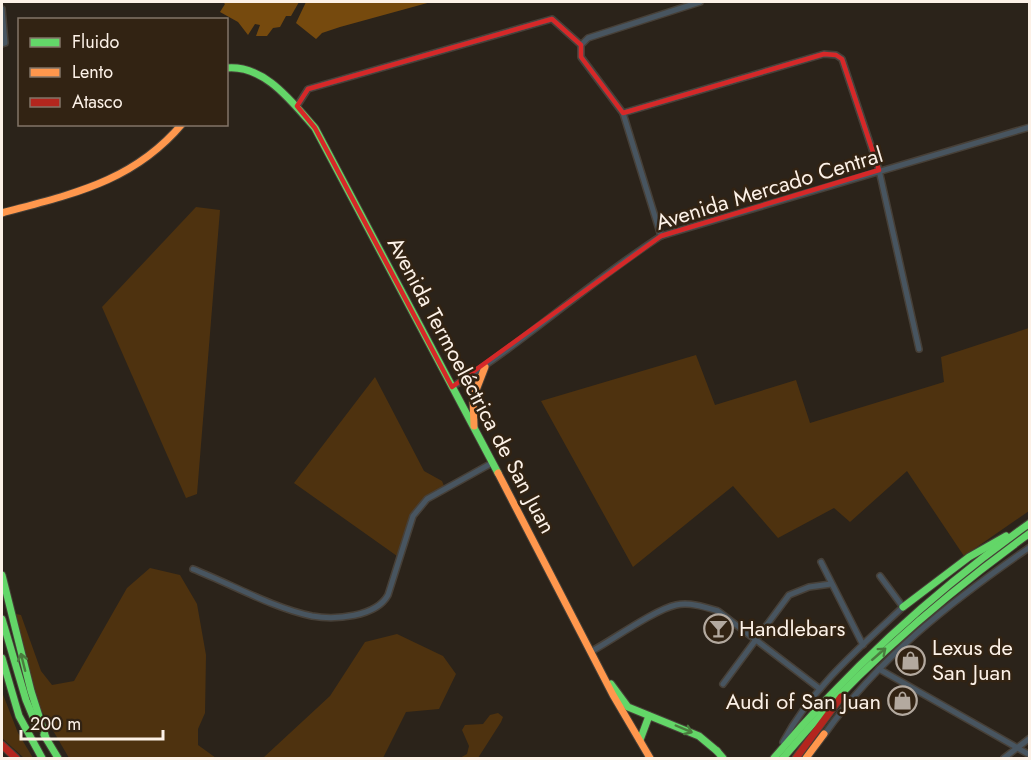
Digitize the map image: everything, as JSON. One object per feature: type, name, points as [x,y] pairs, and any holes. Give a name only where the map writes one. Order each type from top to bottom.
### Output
[{"type":"main road","name":"Avenida Termoeléctrica de San Juan","points":[[228,68],[237,66],[254,72],[297,106],[315,128],[592,651],[613,695],[650,759]]},
{"type":"main road","points":[[2,213],[81,190],[131,172],[153,157],[172,139],[181,126]]},
{"type":"main road","points":[[475,432],[473,398],[485,367]]},
{"type":"main road","points":[[774,759],[831,690],[878,642],[956,576],[1029,523]]},
{"type":"main road","points":[[903,607],[969,557],[995,540],[1017,532]]},
{"type":"main road","points":[[783,759],[849,681],[953,590],[1029,533]]},
{"type":"main road","points":[[2,575],[31,691],[46,738]]},
{"type":"main road","points":[[2,619],[26,700],[58,759]]},
{"type":"main road","points":[[2,658],[19,716],[42,759]]},
{"type":"main road","points":[[604,675],[628,707],[699,736],[723,759]]},
{"type":"main road","points":[[796,759],[847,690],[849,681]]},
{"type":"main road","points":[[640,740],[649,716]]},
{"type":"main road","points":[[807,759],[824,734]]},
{"type":"main road","points":[[2,745],[16,759]]},
{"type":"street","points":[[661,236],[622,113],[581,57],[581,45],[588,38],[700,2]]},
{"type":"street","points":[[2,9],[3,44]]},
{"type":"street","points":[[297,106],[308,89],[552,19],[581,45]]},
{"type":"street","points":[[622,113],[824,54],[842,59],[879,170],[919,349]]},
{"type":"street","name":"Avenida Mercado Central","points":[[452,387],[485,367],[629,256],[661,236],[879,170],[1029,128]]},
{"type":"street","points":[[193,569],[283,607],[314,616],[353,616],[365,612],[383,604],[388,595],[413,516],[427,499],[492,463]]},
{"type":"street","points":[[824,734],[847,702],[879,669],[968,591],[1029,547]]},
{"type":"street","points":[[821,562],[863,645]]},
{"type":"street","points":[[774,759],[792,725],[820,689],[903,607],[880,576]]},
{"type":"street","points":[[723,684],[789,595],[809,586],[831,584]]},
{"type":"street","points":[[592,651],[660,611],[676,605],[689,604],[718,611],[820,689]]},
{"type":"street","points":[[879,669],[1029,755]]},
{"type":"street","points":[[1004,759],[1029,738]]},
{"type":"highlighted area","points":[[552,19],[581,45],[581,57],[623,113],[824,54],[836,55],[842,59],[879,170],[661,236],[452,387],[315,128],[297,106],[308,89]]},
{"type":"shaded area","points":[[223,2],[299,2],[291,16],[286,16],[280,27],[273,28],[267,36],[256,36],[260,25],[255,24],[248,35],[238,22],[220,12],[225,4]]},
{"type":"shaded area","points":[[306,2],[431,2],[340,27],[322,33],[316,39],[296,23]]},
{"type":"shaded area","points":[[196,207],[220,210],[197,494],[186,498],[102,307]]},
{"type":"shaded area","points":[[1029,328],[1029,511],[964,556],[907,471],[850,522],[834,508],[778,538],[733,486],[633,567],[541,401],[696,355],[715,405],[796,380],[810,423],[944,382],[941,357]]},
{"type":"shaded area","points":[[375,377],[424,471],[442,481],[444,486],[417,507],[408,523],[397,556],[294,483]]},
{"type":"shaded area","points":[[150,568],[180,575],[197,604],[206,655],[205,713],[198,729],[198,745],[216,758],[69,758],[37,703],[16,614],[21,615],[41,671],[52,685],[74,681],[127,588]]},
{"type":"shaded area","points":[[397,634],[443,656],[456,674],[439,709],[406,712],[383,758],[263,758],[330,696],[365,642]]},
{"type":"shaded area","points":[[2,692],[18,733],[33,758],[24,758],[2,738]]},
{"type":"shaded area","points":[[498,713],[503,717],[501,722],[478,758],[460,758],[467,754],[469,746],[462,730],[465,725],[483,724],[490,715]]},
{"type":"traffic: fast","points":[[228,68],[240,68],[265,78],[287,97],[315,128],[498,473]]},
{"type":"traffic: fast","points":[[774,758],[833,693],[894,632],[960,576],[1030,523]]},
{"type":"traffic: fast","points":[[783,758],[839,695],[899,638],[963,584],[1030,533]]},
{"type":"traffic: fast","points":[[903,607],[969,557],[1006,536]]},
{"type":"traffic: fast","points":[[2,575],[31,691],[46,738]]},
{"type":"traffic: fast","points":[[2,619],[26,700],[36,724]]},
{"type":"traffic: fast","points":[[2,658],[19,716],[42,758]]},
{"type":"traffic: fast","points":[[611,684],[628,707],[699,736],[717,751]]},
{"type":"traffic: fast","points":[[640,740],[649,716]]},
{"type":"traffic: fast","points":[[44,735],[58,758]]},
{"type":"traffic: fast","points":[[717,751],[723,758]]},
{"type":"traffic: slow","points":[[2,213],[77,192],[122,173],[163,144],[180,126]]},
{"type":"traffic: slow","points":[[474,426],[473,398],[485,367]]},
{"type":"traffic: slow","points":[[498,473],[613,695],[650,758]]},
{"type":"traffic: slow","points":[[806,758],[824,734]]},
{"type":"traffic: jam","points":[[796,758],[841,697]]},
{"type":"traffic: jam","points":[[2,745],[16,758]]},
{"type":"place","name":"Handlebars","points":[[718,628]]},
{"type":"place","name":"Lexus de San Juan","points":[[911,660]]},
{"type":"place","name":"Audi of San Juan","points":[[902,701]]}]
